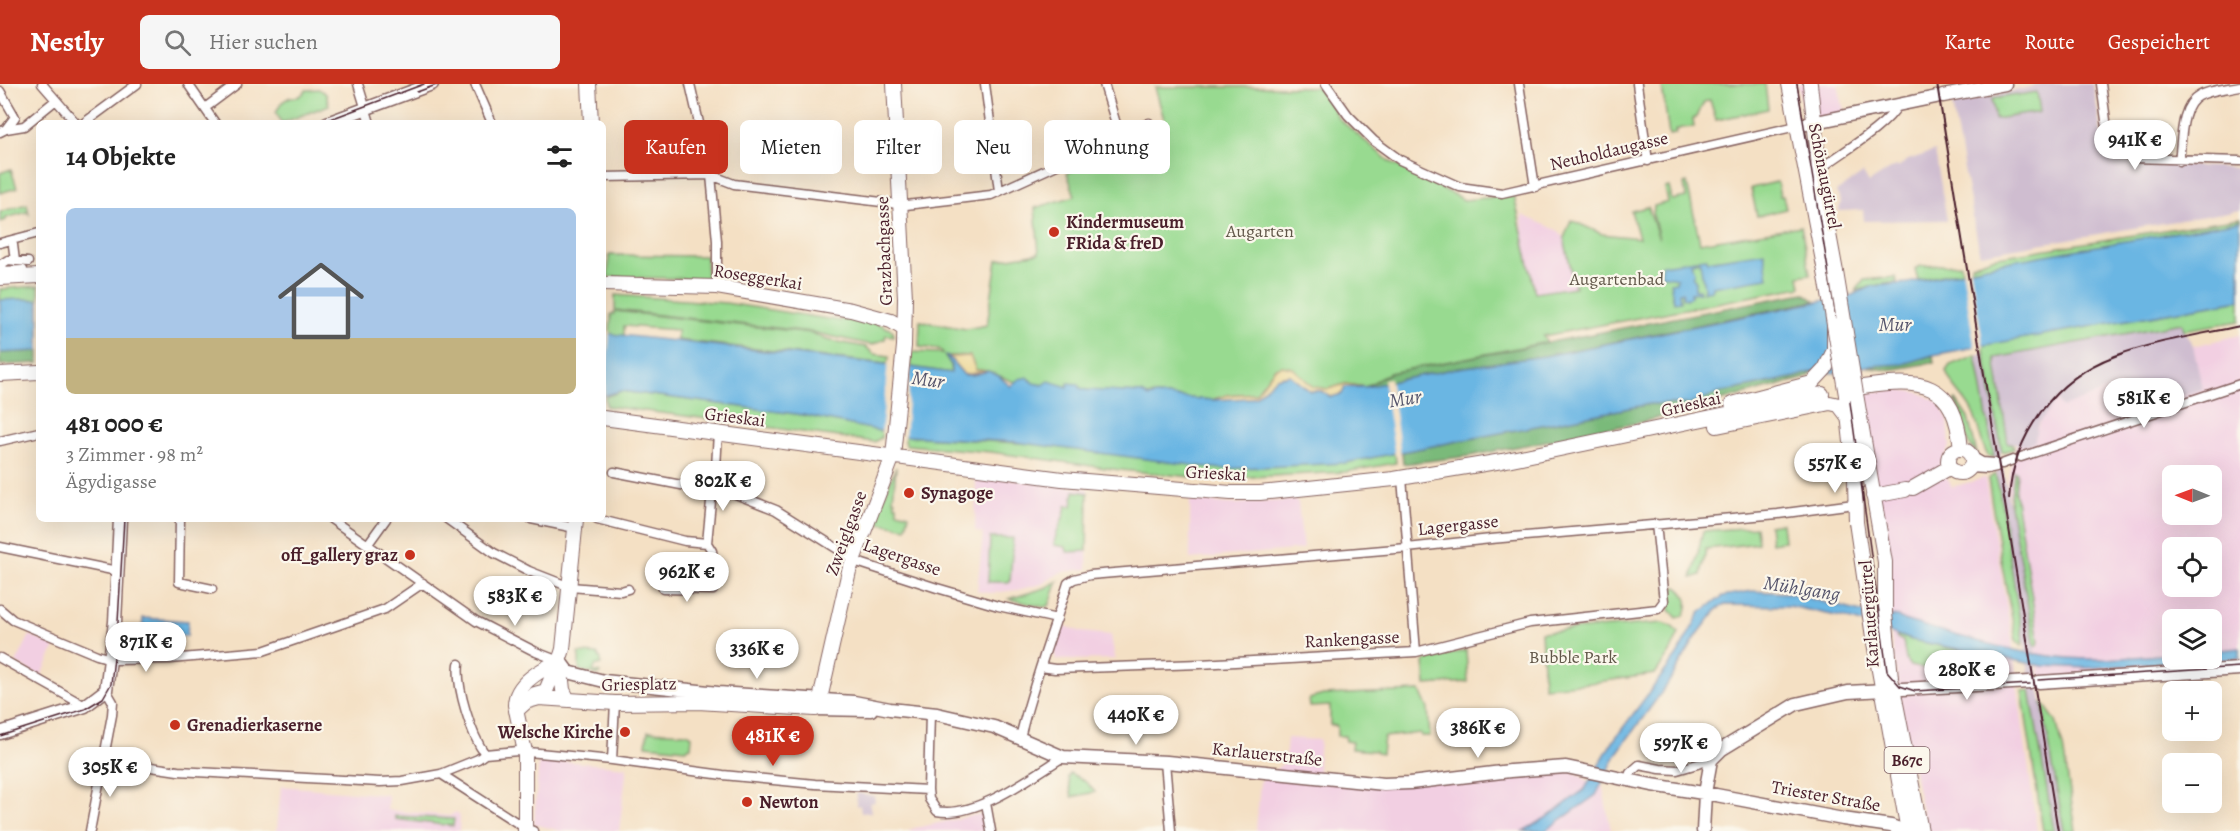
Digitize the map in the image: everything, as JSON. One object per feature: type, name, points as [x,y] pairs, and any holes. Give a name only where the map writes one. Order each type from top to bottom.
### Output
[{"type":"main road","points":[[335,120],[432,84]]},
{"type":"main road","points":[[589,84],[591,120]]},
{"type":"main road","name":"Grazbachgasse","points":[[894,84],[901,204],[904,329],[894,440]]},
{"type":"main road","name":"Schönaugürtel","points":[[1789,84],[1831,273]]},
{"type":"main road","name":"Schönaugürtel","points":[[1810,84],[1831,273]]},
{"type":"main road","name":"Neuholdaugasse","points":[[1797,126],[1815,120],[2005,84]]},
{"type":"main road","points":[[0,278],[32,269]]},
{"type":"main road","name":"B67c","points":[[1831,273],[1842,393]]},
{"type":"main road","name":"B67c","points":[[1831,273],[1842,393]]},
{"type":"main road","name":"Roseggerkai","points":[[606,284],[717,287],[851,310],[891,321],[904,329]]},
{"type":"main road","points":[[1669,428],[1682,420],[1812,383],[1826,369],[1834,350],[1834,325]]},
{"type":"main road","points":[[0,374],[36,372]]},
{"type":"main road","name":"Grieskai","points":[[606,418],[1062,479],[1231,493],[1293,491],[1402,478],[1669,428],[1766,405],[1899,382],[1913,383],[1935,391],[1943,398],[1954,414],[1967,458]]},
{"type":"main road","name":"Karlauergürtel","points":[[1842,393],[1849,419],[1855,480],[1854,504],[1872,630],[1921,831]]},
{"type":"main road","name":"Karlauergürtel","points":[[1842,393],[1877,508],[1885,562],[1888,690],[1906,831]]},
{"type":"main road","points":[[1669,428],[1690,430],[1704,428],[1830,403],[1844,409],[1849,419]]},
{"type":"main road","name":"Zweiglgasse","points":[[818,704],[853,560],[893,456],[894,440]]},
{"type":"main road","points":[[1954,450],[1967,458],[1960,472],[1953,471],[1948,461],[1954,450]]},
{"type":"main road","points":[[1873,496],[1909,489],[1950,467]]},
{"type":"main road","points":[[0,733],[84,706],[106,690],[111,659],[120,522]]},
{"type":"main road","points":[[519,710],[535,694],[546,691],[560,661],[576,524]]},
{"type":"main road","points":[[560,661],[563,690],[568,700]]},
{"type":"main road","points":[[528,830],[525,752],[515,697],[522,686],[546,667],[560,661]]},
{"type":"main road","name":"Griesplatz","points":[[560,661],[568,672],[604,681],[863,711],[890,709]]},
{"type":"main road","points":[[1703,831],[1705,794],[1711,760],[1722,749],[1796,704],[1832,695],[1888,690],[2240,669]]},
{"type":"main road","name":"Griesplatz","points":[[823,685],[831,692],[854,702],[930,713]]},
{"type":"main road","name":"Griesplatz","points":[[519,710],[538,698],[615,703],[818,704],[854,702]]},
{"type":"main road","name":"Karlauerstraße","points":[[930,713],[977,723],[1020,738],[1063,758],[1165,762],[1384,784],[1551,767],[1628,779]]},
{"type":"main road","name":"Triester Straße","points":[[1628,779],[1891,826],[1906,831]]},
{"type":"street","points":[[42,84],[73,120]]},
{"type":"street","points":[[88,120],[137,84]]},
{"type":"street","points":[[188,84],[213,120]]},
{"type":"street","points":[[210,105],[237,84]]},
{"type":"street","points":[[358,84],[369,120]]},
{"type":"street","points":[[475,84],[491,120]]},
{"type":"street","points":[[690,84],[711,175],[717,241],[717,287]]},
{"type":"street","points":[[985,84],[999,191]]},
{"type":"street","points":[[1104,84],[1115,120]]},
{"type":"street","name":"Neuholdaugasse","points":[[1326,84],[1348,116],[1374,141],[1400,160],[1460,186],[1502,193],[1797,126]]},
{"type":"street","points":[[1519,84],[1535,187]]},
{"type":"street","points":[[2100,84],[2109,142],[2118,152],[2133,158],[2240,161]]},
{"type":"street","points":[[1,86],[15,117],[3,131]]},
{"type":"street","points":[[1638,86],[1648,161]]},
{"type":"street","points":[[2179,161],[2188,105],[2197,96],[2207,92],[2240,86]]},
{"type":"street","points":[[3,131],[24,126],[56,100]]},
{"type":"street","points":[[1818,166],[1824,166],[1878,127],[1893,115],[1899,105]]},
{"type":"street","points":[[606,177],[711,175],[734,184],[911,205],[991,195],[1044,171]]},
{"type":"street","points":[[0,243],[36,234]]},
{"type":"street","points":[[13,245],[15,261]]},
{"type":"street","points":[[0,265],[8,260],[32,269]]},
{"type":"street","points":[[0,271],[32,269]]},
{"type":"street","points":[[1967,458],[1987,469],[2240,384]]},
{"type":"street","points":[[663,589],[713,590],[714,564],[712,551],[707,543],[718,432]]},
{"type":"street","points":[[0,441],[36,433]]},
{"type":"street","points":[[1967,458],[1982,462],[2005,462]]},
{"type":"street","name":"Lagergasse","points":[[614,472],[713,489],[777,510],[853,560],[947,591],[1057,619],[1068,583],[1090,575],[1407,549],[1778,514],[1854,504]]},
{"type":"street","points":[[1402,478],[1416,652]]},
{"type":"street","points":[[606,521],[686,541],[707,543]]},
{"type":"street","points":[[180,522],[179,582],[212,589]]},
{"type":"street","name":"Griesplatz","points":[[335,522],[476,621],[536,652],[560,661]]},
{"type":"street","points":[[368,544],[384,522]]},
{"type":"street","points":[[451,522],[494,553],[529,571],[570,587],[621,591],[628,589]]},
{"type":"street","points":[[558,522],[576,524]]},
{"type":"street","name":"Rankengasse","points":[[1041,667],[1055,669],[1200,664],[1416,652],[1530,623],[1660,608],[1664,601],[1656,524]]},
{"type":"street","points":[[0,547],[117,571]]},
{"type":"street","points":[[0,609],[13,620],[111,659],[170,659],[263,651],[385,609],[423,583]]},
{"type":"street","points":[[1020,738],[1031,696],[1057,619]]},
{"type":"street","points":[[3,659],[84,706]]},
{"type":"street","points":[[459,664],[463,698],[471,730],[485,754]]},
{"type":"street","points":[[90,831],[113,702],[106,690]]},
{"type":"street","points":[[612,760],[615,703]]},
{"type":"street","points":[[930,713],[928,790],[929,799],[937,811],[946,813],[986,803],[1063,758]]},
{"type":"street","points":[[104,760],[169,770],[219,774],[380,782],[402,781],[441,774],[485,754],[525,752],[815,784],[928,790]]},
{"type":"street","points":[[1628,779],[1640,765],[1677,770],[1711,760]]},
{"type":"street","points":[[1165,762],[1171,831]]},
{"type":"street","points":[[441,774],[528,830]]},
{"type":"street","points":[[986,803],[991,831]]},
{"type":"shaded area","points":[[1798,84],[1838,84],[1845,115],[1805,124]]},
{"type":"shaded area","points":[[2043,84],[2093,84],[2105,157],[2111,160],[2240,168],[2240,210],[1980,254],[1952,105]]},
{"type":"shaded area","points":[[1935,151],[1947,220],[1864,221],[1863,210],[1839,211],[1841,201],[1836,192],[1863,173],[1869,183],[1895,166],[1898,167],[1908,160]]},
{"type":"shaded area","points":[[1522,215],[1557,230],[1564,238],[1575,287],[1534,293],[1523,240]]},
{"type":"shaded area","points":[[2183,323],[2184,330],[2193,346],[2203,389],[2131,413],[2120,385],[2062,407],[2057,400],[2037,426],[2035,441],[2025,445],[2008,443],[1994,358]]},
{"type":"shaded area","points":[[2240,335],[2240,664],[2222,666],[2222,609],[2162,609],[2162,669],[2188,669],[2041,683],[2007,483],[2017,443],[2025,445],[2057,400],[2062,406],[2120,385],[2131,412],[2202,389],[2193,346]]},
{"type":"shaded area","points":[[1984,353],[1987,357],[2002,452],[2000,452],[2035,646],[2036,667],[2064,831],[2054,831],[2034,714],[1996,467],[1976,358],[1976,355]]},
{"type":"shaded area","points":[[1898,389],[1921,393],[1939,403],[1948,419],[1950,446],[1940,465],[1952,487],[1985,478],[2012,638],[2037,831],[1926,831],[1901,708],[1863,393]]},
{"type":"shaded area","points":[[976,475],[1088,489],[1087,569],[1061,572],[1042,584],[1017,590],[990,593],[977,591],[983,534],[975,531]]},
{"type":"shaded area","points":[[1190,500],[1230,504],[1294,500],[1298,502],[1303,549],[1190,559]]},
{"type":"shaded area","points":[[1062,625],[1082,632],[1111,635],[1115,659],[1056,660],[1054,652],[1057,635]]},
{"type":"shaded area","points":[[30,635],[55,647],[41,677],[16,663]]},
{"type":"shaded area","points":[[1287,738],[1320,740],[1318,764],[1320,777],[1374,783],[1566,767],[1588,781],[1602,784],[1611,831],[1256,831],[1260,782],[1285,762]]},
{"type":"shaded area","points":[[539,759],[627,767],[619,831],[561,831],[534,824]]},
{"type":"shaded area","points":[[281,786],[388,795],[387,810],[449,816],[456,812],[460,816],[459,831],[277,831]]},
{"type":"shaded area","points":[[857,793],[874,796],[875,802],[870,803],[871,812],[861,813],[860,805],[856,806]]},
{"type":"shaded area","points":[[985,813],[989,831],[907,831],[915,828]]},
{"type":"green space","points":[[1664,84],[1765,84],[1768,109],[1716,120],[1710,100],[1704,102],[1697,117],[1693,119],[1694,127],[1681,128],[1675,131],[1676,134],[1669,135],[1662,86]]},
{"type":"green space","name":"Augarten","points":[[1155,87],[1321,87],[1338,118],[1389,161],[1464,200],[1514,195],[1535,293],[1575,287],[1564,238],[1571,220],[1602,234],[1639,238],[1631,211],[1648,207],[1659,239],[1653,215],[1654,206],[1668,202],[1665,188],[1669,187],[1672,200],[1686,197],[1684,184],[1687,183],[1700,243],[1801,226],[1810,274],[1799,276],[1801,287],[1543,336],[1547,342],[1390,373],[1365,387],[1345,384],[1328,389],[1312,387],[1275,368],[1256,393],[1227,395],[1212,400],[1016,383],[988,371],[976,370],[969,356],[945,356],[951,365],[952,373],[911,367],[912,352],[943,353],[939,349],[919,347],[920,321],[966,329],[987,325],[997,260],[1039,253],[1035,208],[1075,196],[1067,174],[1170,174],[1170,120],[1164,120]]},
{"type":"green space","points":[[319,89],[326,94],[329,105],[290,120],[280,120],[276,112],[282,102],[290,97],[299,96],[306,90]]},
{"type":"green space","points":[[2037,92],[2040,112],[1995,119],[1992,99]]},
{"type":"green space","points":[[11,169],[17,188],[0,193],[0,173]]},
{"type":"green space","points":[[1777,182],[1786,209],[1757,216],[1751,188]]},
{"type":"green space","points":[[27,204],[29,214],[27,212],[0,222],[0,212]]},
{"type":"green space","points":[[2240,218],[2240,221],[1971,269],[1971,265],[1992,258]]},
{"type":"green space","points":[[609,255],[706,256],[707,279],[608,277]]},
{"type":"green space","points":[[1961,264],[1962,271],[1918,280],[1915,269],[1921,266]]},
{"type":"green space","points":[[1896,277],[1897,282],[1856,291],[1864,280]]},
{"type":"green space","points":[[36,286],[36,300],[0,300],[0,289]]},
{"type":"green space","points":[[1804,293],[1815,301],[1545,356],[1458,368],[1365,387],[1390,373]]},
{"type":"green space","points":[[615,295],[726,303],[841,321],[843,317],[875,323],[893,331],[894,336],[886,335],[885,339],[872,345],[811,332],[615,310]]},
{"type":"green space","points":[[2240,300],[2240,321],[2184,330],[2182,323],[1995,358],[2008,443],[2012,443],[2014,449],[2002,452],[1983,345]]},
{"type":"green space","points":[[615,311],[812,333],[827,340],[866,347],[874,354],[889,356],[888,364],[677,340],[677,330],[624,326],[624,336],[610,334],[611,314]]},
{"type":"green space","points":[[36,351],[36,363],[0,365],[0,353]]},
{"type":"green space","points":[[1933,355],[1934,363],[1892,369],[1867,366],[1903,364]]},
{"type":"green space","points":[[1976,355],[1994,457],[1988,456],[1972,411],[1951,382],[1946,371],[1950,365]]},
{"type":"green space","points":[[1817,370],[1806,378],[1642,422],[1470,456],[1403,464],[1402,452],[1650,404],[1690,404],[1719,393],[1796,377]]},
{"type":"green space","points":[[621,391],[803,415],[882,431],[881,438],[874,442],[606,406],[606,397]]},
{"type":"green space","points":[[1956,400],[1968,418],[1977,454],[1968,443]]},
{"type":"green space","points":[[904,436],[1345,463],[1395,453],[1396,463],[1345,472],[1214,479],[1120,470],[991,452],[906,445]]},
{"type":"green space","points":[[896,467],[893,499],[897,505],[897,511],[909,514],[906,528],[874,522]]},
{"type":"green space","points":[[2014,472],[2017,473],[2015,493],[2039,642],[2037,646],[2035,646],[2010,505]]},
{"type":"green space","points":[[1995,474],[2023,640],[2022,646],[2016,640],[1988,479]]},
{"type":"green space","points":[[1074,491],[1088,493],[1087,551],[1067,552],[1066,547],[1054,545],[1066,506],[1072,506]]},
{"type":"green space","points":[[1782,523],[1784,541],[1771,543],[1769,525]]},
{"type":"green space","points":[[1756,527],[1758,543],[1706,549],[1701,575],[1692,578],[1703,531]]},
{"type":"green space","points":[[990,538],[1013,538],[1010,582],[988,582]]},
{"type":"green space","points":[[1058,581],[1049,606],[1043,607],[1009,599],[1045,588]]},
{"type":"green space","points":[[1677,587],[1686,596],[1687,604],[1684,616],[1677,618],[1670,610],[1668,590]]},
{"type":"green space","name":"Bubble Park","points":[[1663,623],[1679,633],[1671,651],[1655,674],[1544,687],[1541,632]]},
{"type":"green space","points":[[1896,635],[1996,658],[1996,662],[1973,671],[1943,672],[1910,666],[1906,660],[1903,641]]},
{"type":"green space","points":[[1466,650],[1468,682],[1426,685],[1424,661]]},
{"type":"green space","points":[[579,653],[597,654],[601,659],[601,665],[596,665],[593,671],[600,673],[598,675],[579,670]]},
{"type":"green space","points":[[2030,690],[2054,831],[2043,831],[2022,691]]},
{"type":"green space","points":[[1420,691],[1428,709],[1430,736],[1421,736],[1420,733],[1384,737],[1382,754],[1375,751],[1351,749],[1352,742],[1346,741],[1345,736],[1337,736],[1337,726],[1330,725],[1330,706],[1310,707],[1309,699],[1323,695]]},
{"type":"green space","points":[[2042,702],[2056,721],[2063,747],[2076,831],[2064,831]]},
{"type":"green space","points":[[648,731],[687,733],[692,736],[691,747],[686,749],[646,745]]},
{"type":"green space","points":[[1070,773],[1086,782],[1095,792],[1072,797],[1068,777]]},
{"type":"green space","points":[[395,816],[454,819],[453,826],[395,819]]},
{"type":"sand","points":[[970,356],[976,370],[988,371],[964,375],[949,357]]},
{"type":"sand","points":[[1282,366],[1293,368],[1313,387],[1328,389],[1345,384],[1365,387],[1331,398],[1322,391],[1310,391],[1290,375],[1279,378],[1250,398],[1212,400],[1227,395],[1256,393],[1275,368]]},
{"type":"water","name":"Mur","points":[[2240,221],[2240,300],[1975,347],[1933,355],[1903,364],[1868,366],[1834,373],[1817,370],[1796,377],[1719,393],[1690,404],[1650,404],[1345,463],[1222,469],[1015,442],[904,436],[803,415],[621,391],[606,395],[606,333],[951,373],[951,365],[945,355],[964,375],[988,371],[999,376],[1010,386],[1019,379],[1028,377],[1033,383],[1043,385],[1049,381],[1068,387],[1068,383],[1079,384],[1080,388],[1086,390],[1142,393],[1149,397],[1156,395],[1212,400],[1249,398],[1256,396],[1276,378],[1290,375],[1310,391],[1321,391],[1331,397],[1342,394],[1345,387],[1365,387],[1458,368],[1545,356],[1852,295],[1873,286],[1908,283],[2001,263]]},
{"type":"water","points":[[1764,252],[1768,278],[1712,287],[1712,290],[1703,292],[1700,262],[1697,259],[1707,258],[1707,261]]},
{"type":"water","points":[[1695,260],[1696,262],[1691,263],[1694,273],[1692,277],[1695,280],[1695,290],[1699,289],[1700,292],[1691,293],[1691,297],[1686,299],[1682,297],[1683,292],[1679,292],[1680,301],[1674,302],[1670,283],[1676,282],[1677,278],[1661,275],[1662,265]]},
{"type":"water","points":[[0,300],[36,300],[36,351],[0,353]]},
{"type":"water","name":"Mühlgang","points":[[1752,591],[1789,593],[1861,612],[1898,617],[1968,639],[2015,650],[2085,659],[2162,655],[2162,663],[2089,668],[2043,666],[1912,640],[1846,618],[1789,606],[1725,605],[1717,609],[1698,634],[1667,685],[1617,753],[1596,795],[1545,831],[1523,831],[1549,816],[1585,789],[1611,744],[1677,655],[1700,613],[1723,596]]},
{"type":"water","points":[[143,618],[188,621],[187,636],[142,633]]},
{"type":"water","name":"Mühlgang","points":[[2240,648],[2240,658],[2222,659],[2222,650]]},
{"type":"pier","points":[[1970,266],[1984,348],[1975,350],[1962,268]]},
{"type":"pier","points":[[606,330],[610,331],[606,376]]},
{"type":"pier","points":[[888,361],[911,364],[905,439],[881,434]]},
{"type":"pier","points":[[1390,378],[1401,455],[1395,456],[1383,379]]},
{"type":"tram line","points":[[328,120],[424,84]]},
{"type":"tram line","points":[[417,92],[439,84]]},
{"type":"tram line","points":[[1797,84],[1849,395],[1887,671],[1900,686],[1915,691],[2030,684]]},
{"type":"tram line","points":[[0,736],[85,709],[103,698],[111,684],[118,622],[124,522]]},
{"type":"tram line","points":[[2038,680],[2240,667]]},
{"type":"railway","points":[[1937,84],[2058,831]]},
{"type":"railway","points":[[2009,499],[2012,475],[2028,431],[2056,394],[2074,379],[2093,366],[2130,351],[2161,342],[2240,326]]},
{"type":"place","name":"Kindermuseum FRida & freD","points":[[1054,232]]},
{"type":"place","name":"Synagoge","points":[[909,493]]},
{"type":"place","name":"off_gallery graz","points":[[410,555]]},
{"type":"place","name":"Grenadierkaserne","points":[[175,725]]},
{"type":"place","name":"Welsche Kirche","points":[[625,732]]},
{"type":"place","name":"Newton","points":[[747,802]]},
{"type":"park label","name":"Augartenbad","points":[[1617,279]]}]
